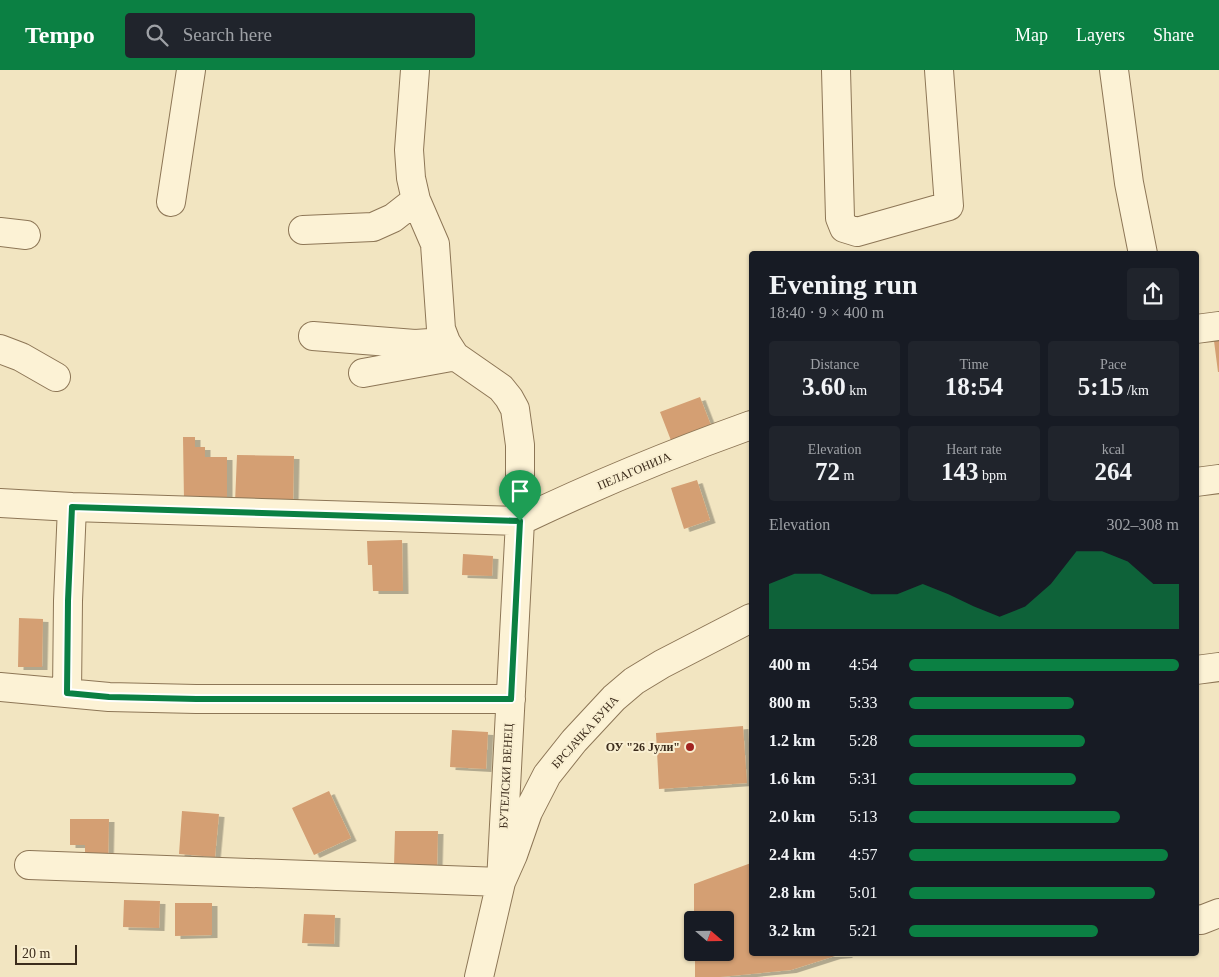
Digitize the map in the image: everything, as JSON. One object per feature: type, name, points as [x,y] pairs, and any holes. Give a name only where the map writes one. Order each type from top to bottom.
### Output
[{"type":"street","points":[[171,202],[191,70]]},
{"type":"street","points":[[415,70],[409,150],[411,178],[416,200],[435,244],[441,329],[451,349]]},
{"type":"street","points":[[836,70],[840,218],[844,228],[857,232],[949,206],[939,70]]},
{"type":"street","points":[[1114,70],[1128,183],[1142,251]]},
{"type":"street","points":[[303,230],[373,227],[393,218],[416,200]]},
{"type":"street","points":[[1199,329],[1219,326]]},
{"type":"street","points":[[313,336],[415,344],[451,349]]},
{"type":"street","points":[[0,349],[21,357],[56,377]]},
{"type":"street","points":[[363,373],[451,349]]},
{"type":"street","name":"БУТЕЛСКИ ВЕНЕЦ","points":[[451,349],[500,388],[509,398],[515,409],[520,444],[520,521],[501,882],[479,977]]},
{"type":"street","name":"ПЕЛАГОНИЈА","points":[[520,521],[562,501],[695,445],[749,426]]},
{"type":"street","points":[[1199,482],[1219,479]]},
{"type":"street","points":[[0,503],[72,507],[520,521]]},
{"type":"street","points":[[67,693],[72,507]]},
{"type":"street","name":"БРСЈАЧКА БУНА","points":[[501,882],[528,812],[547,775],[574,741],[614,698],[634,681],[662,664],[749,619]]},
{"type":"street","points":[[1199,670],[1219,667]]},
{"type":"street","points":[[0,687],[109,697],[196,699],[511,699]]},
{"type":"street","points":[[28,865],[501,882]]},
{"type":"street","points":[[1199,920],[1219,913]]},
{"type":"building","points":[[1214,341],[1219,341],[1219,372],[1218,372]]},
{"type":"building","points":[[700,397],[712,428],[672,443],[660,412]]},
{"type":"building","points":[[183,437],[195,437],[195,447],[205,447],[205,457],[227,457],[227,501],[184,501]]},
{"type":"building","points":[[237,455],[294,456],[293,504],[235,503]]},
{"type":"building","points":[[697,480],[710,520],[684,529],[671,488]]},
{"type":"building","points":[[402,540],[403,591],[373,591],[372,565],[368,565],[367,541]]},
{"type":"building","points":[[463,554],[493,556],[492,576],[462,575]]},
{"type":"building","points":[[19,618],[43,619],[42,667],[18,667]]},
{"type":"building","points":[[743,726],[747,783],[659,789],[656,733]]},
{"type":"building","points":[[452,730],[488,732],[486,769],[450,767]]},
{"type":"building","points":[[329,791],[351,838],[314,855],[292,808]]},
{"type":"building","points":[[182,811],[219,814],[215,857],[179,854]]},
{"type":"building","points":[[70,819],[109,819],[108,866],[85,866],[85,845],[70,845]]},
{"type":"building","points":[[395,831],[438,831],[437,867],[394,866]]},
{"type":"building","points":[[749,864],[749,956],[835,956],[791,970],[720,977],[695,977],[695,961],[734,961],[734,911],[694,911],[694,884]]},
{"type":"building","points":[[124,900],[160,901],[159,928],[123,927]]},
{"type":"building","points":[[175,903],[212,903],[212,935],[175,936]]},
{"type":"building","points":[[304,914],[335,915],[334,944],[302,943]]},
{"type":"place","name":"ОУ \"26 Јули\"","points":[[690,747]]},
{"type":"route","points":[[72,507],[520,521],[511,699],[196,699],[109,697],[67,693],[72,507]]}]
